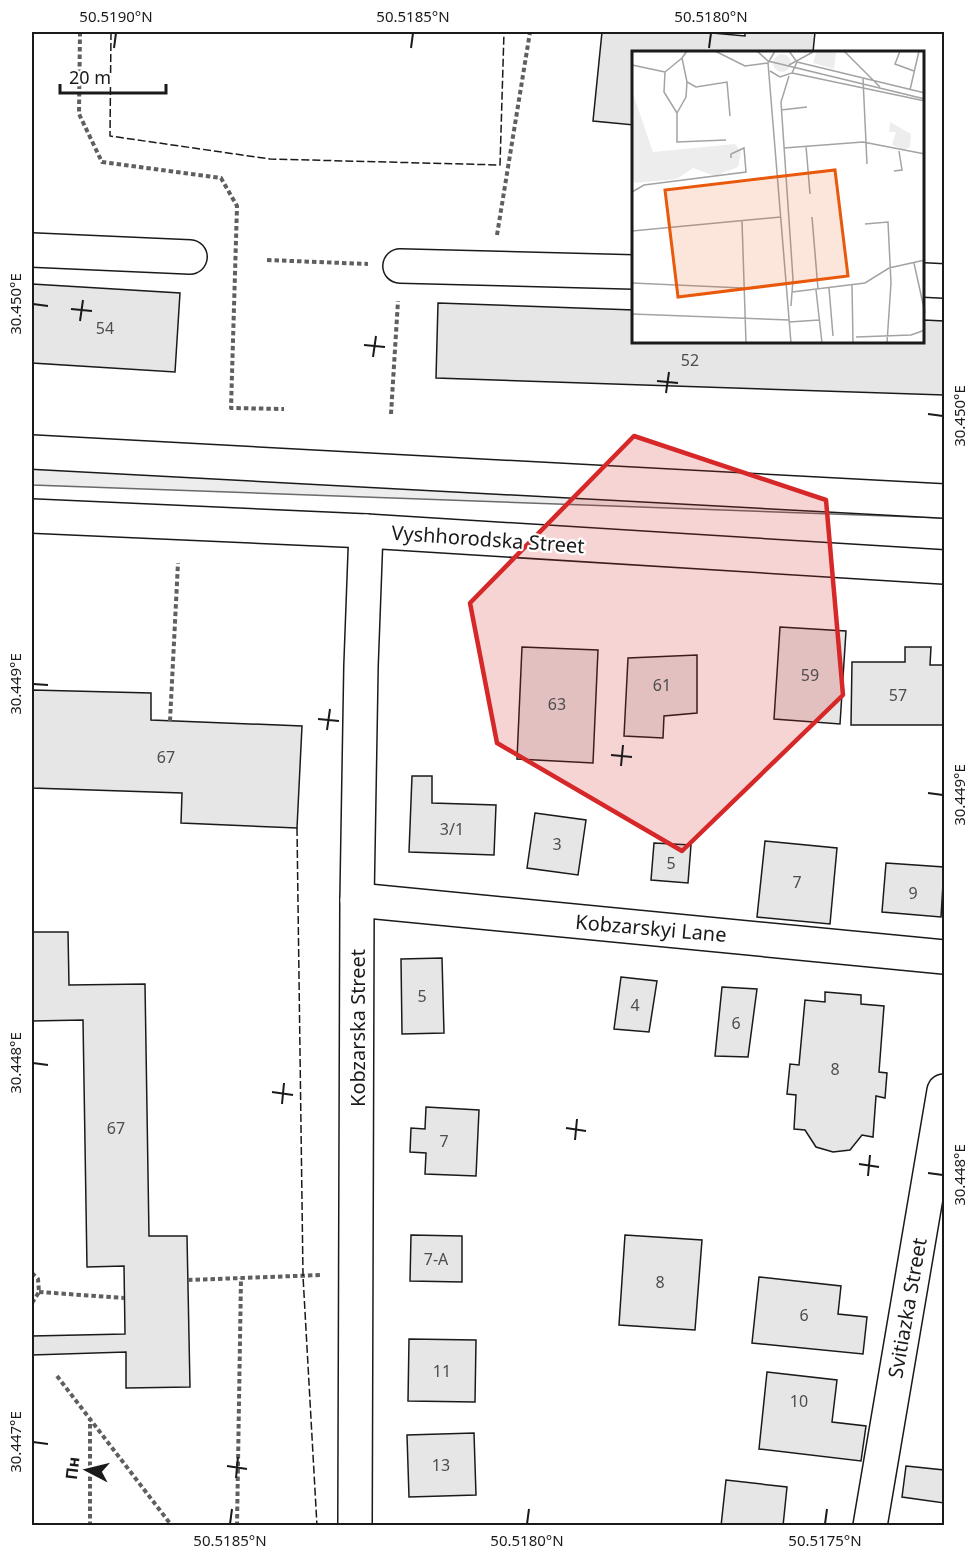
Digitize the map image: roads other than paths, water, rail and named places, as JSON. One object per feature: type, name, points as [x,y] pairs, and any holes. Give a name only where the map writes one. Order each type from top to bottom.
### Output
[{"type":"street","points":[[32,250],[190,258]]},
{"type":"street","points":[[400,266],[632,272]]},
{"type":"street","points":[[925,280],[945,281]]},
{"type":"street","points":[[32,452],[945,501]]},
{"type":"street","name":"Vyshhorodska Street","points":[[32,516],[366,531],[945,567]]},
{"type":"street","name":"Kobzarska Street","points":[[355,1526],[357,900],[366,531]]},
{"type":"street","name":"Kobzarskyi Lane","points":[[357,900],[945,957]]},
{"type":"street","name":"Svitiazka Street","points":[[870,1526],[945,1091]]}]
